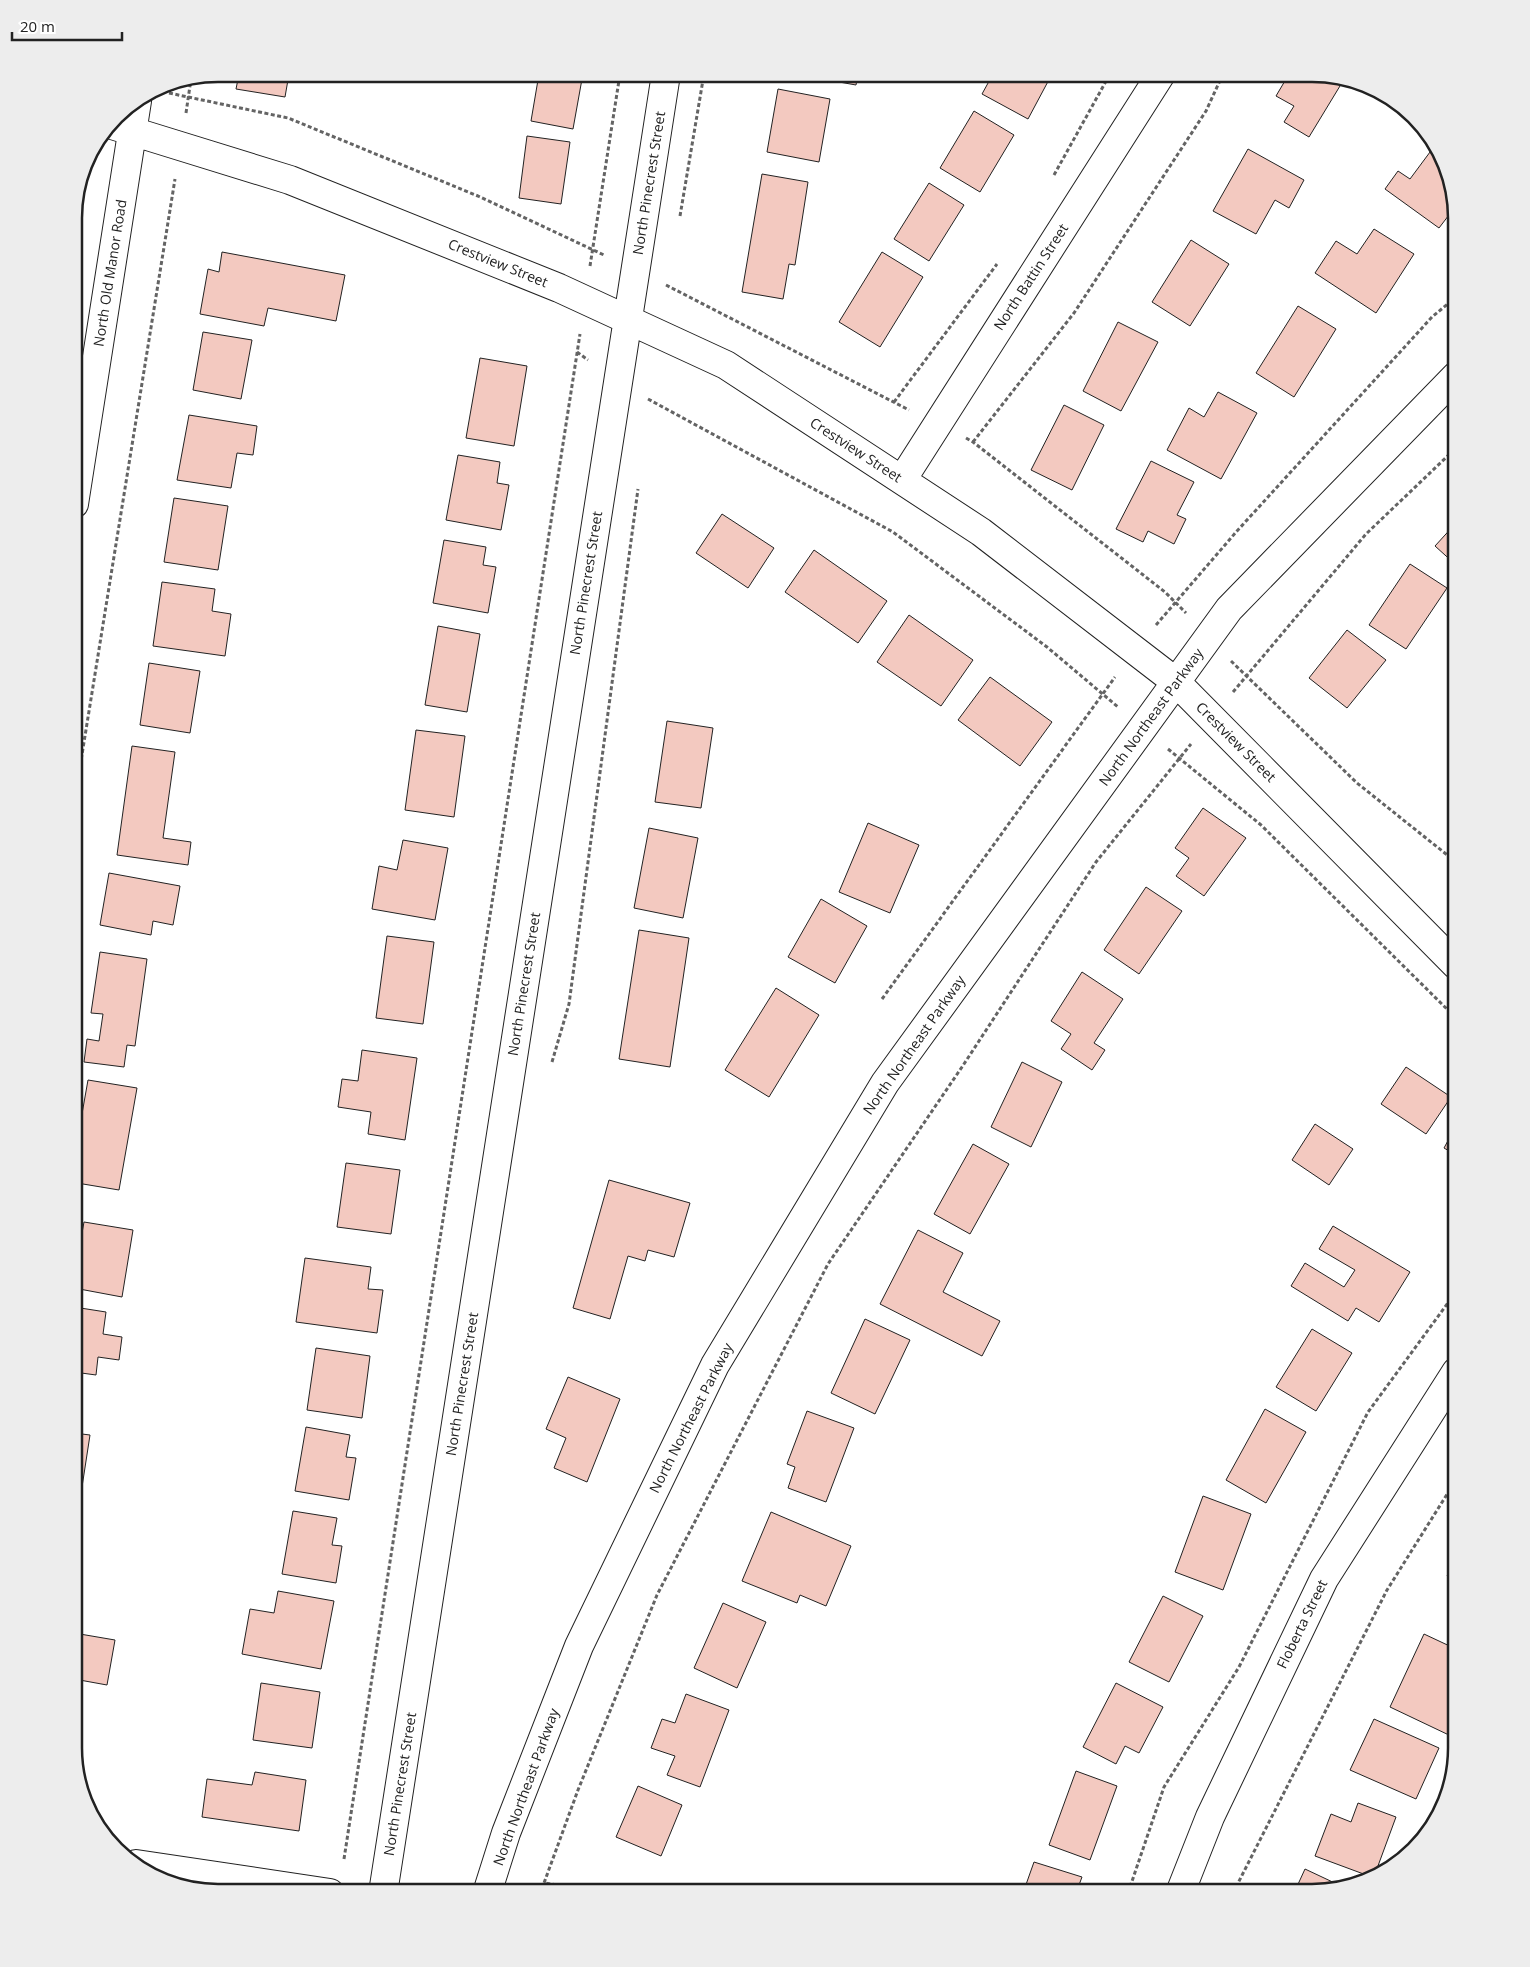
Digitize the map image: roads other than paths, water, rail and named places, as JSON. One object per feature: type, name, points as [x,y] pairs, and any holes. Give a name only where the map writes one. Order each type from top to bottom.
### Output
[{"type":"street","name":"North Pinecrest Street","points":[[384,1884],[665,82]]},
{"type":"street","name":"North Battin Street","points":[[902,480],[1155,83]]},
{"type":"street","name":"North Old Manor Road","points":[[83,435],[122,128],[128,117]]},
{"type":"street","name":"Crestview Street","points":[[122,128],[290,180],[559,288],[726,366],[980,532],[1176,682],[1448,957]]},
{"type":"street","name":"North Northeast Parkway","points":[[490,1884],[506,1833],[579,1646],[715,1365],[885,1083],[1229,609],[1448,384]]},
{"type":"street","name":"Floberta Street","points":[[1184,1884],[1210,1817],[1324,1579],[1448,1385]]},
{"type":"street","points":[[152,1866],[270,1884]]}]
